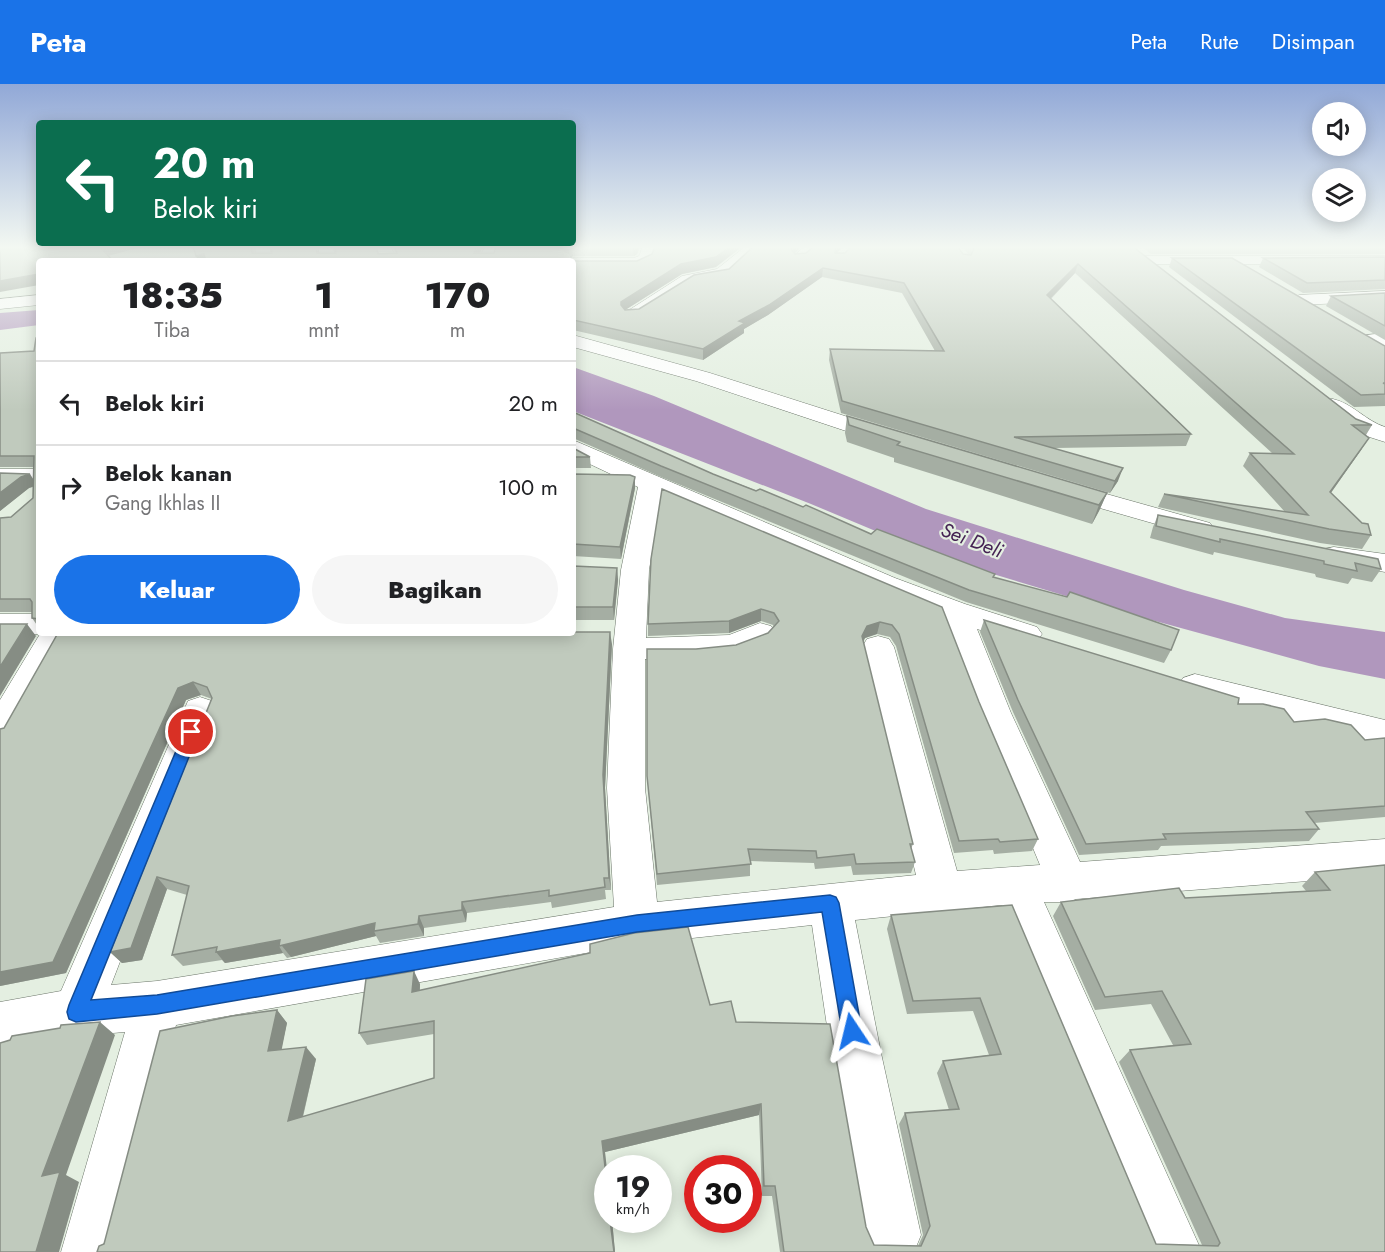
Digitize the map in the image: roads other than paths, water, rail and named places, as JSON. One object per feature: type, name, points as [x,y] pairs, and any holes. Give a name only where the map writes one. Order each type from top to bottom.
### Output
[{"type":"street","points":[[0,303],[32,301]]},
{"type":"street","points":[[632,314],[654,301]]},
{"type":"street","points":[[1300,301],[1327,317]]},
{"type":"street","points":[[1385,339],[1361,337],[1385,351]]},
{"type":"street","points":[[576,342],[702,377],[910,445]]},
{"type":"street","points":[[1321,396],[1358,424],[1380,435]]},
{"type":"street","points":[[576,448],[643,481],[954,611],[1047,641]]},
{"type":"street","points":[[0,476],[36,484]]},
{"type":"street","points":[[583,477],[643,481]]},
{"type":"street","points":[[637,924],[626,788],[620,569],[643,481]]},
{"type":"street","points":[[1043,484],[1175,523],[1221,533]]},
{"type":"street","points":[[1309,551],[1385,563]]},
{"type":"street","points":[[954,611],[994,713],[1069,883]]},
{"type":"street","points":[[0,624],[36,624]]},
{"type":"street","points":[[622,638],[734,645],[760,633]]},
{"type":"street","points":[[0,730],[54,636]]},
{"type":"street","points":[[878,647],[941,891]]},
{"type":"street","points":[[1165,677],[1297,713],[1385,733]]},
{"type":"street","points":[[76,1012],[200,711]]},
{"type":"street","points":[[0,1026],[76,1012],[157,1005],[637,924],[941,891],[1385,857]]},
{"type":"street","points":[[1015,886],[1173,1252]]},
{"type":"street","points":[[830,903],[856,1053],[892,1235]]},
{"type":"street","points":[[90,1252],[157,1005]]},
{"type":"water","points":[[36,310],[36,325],[0,330],[0,313]]},
{"type":"water","name":"Sei Deli","points":[[576,368],[654,396],[926,509],[1184,590],[1285,618],[1385,632],[1385,679],[1319,666],[1086,602],[940,558],[811,504],[576,412]]}]
